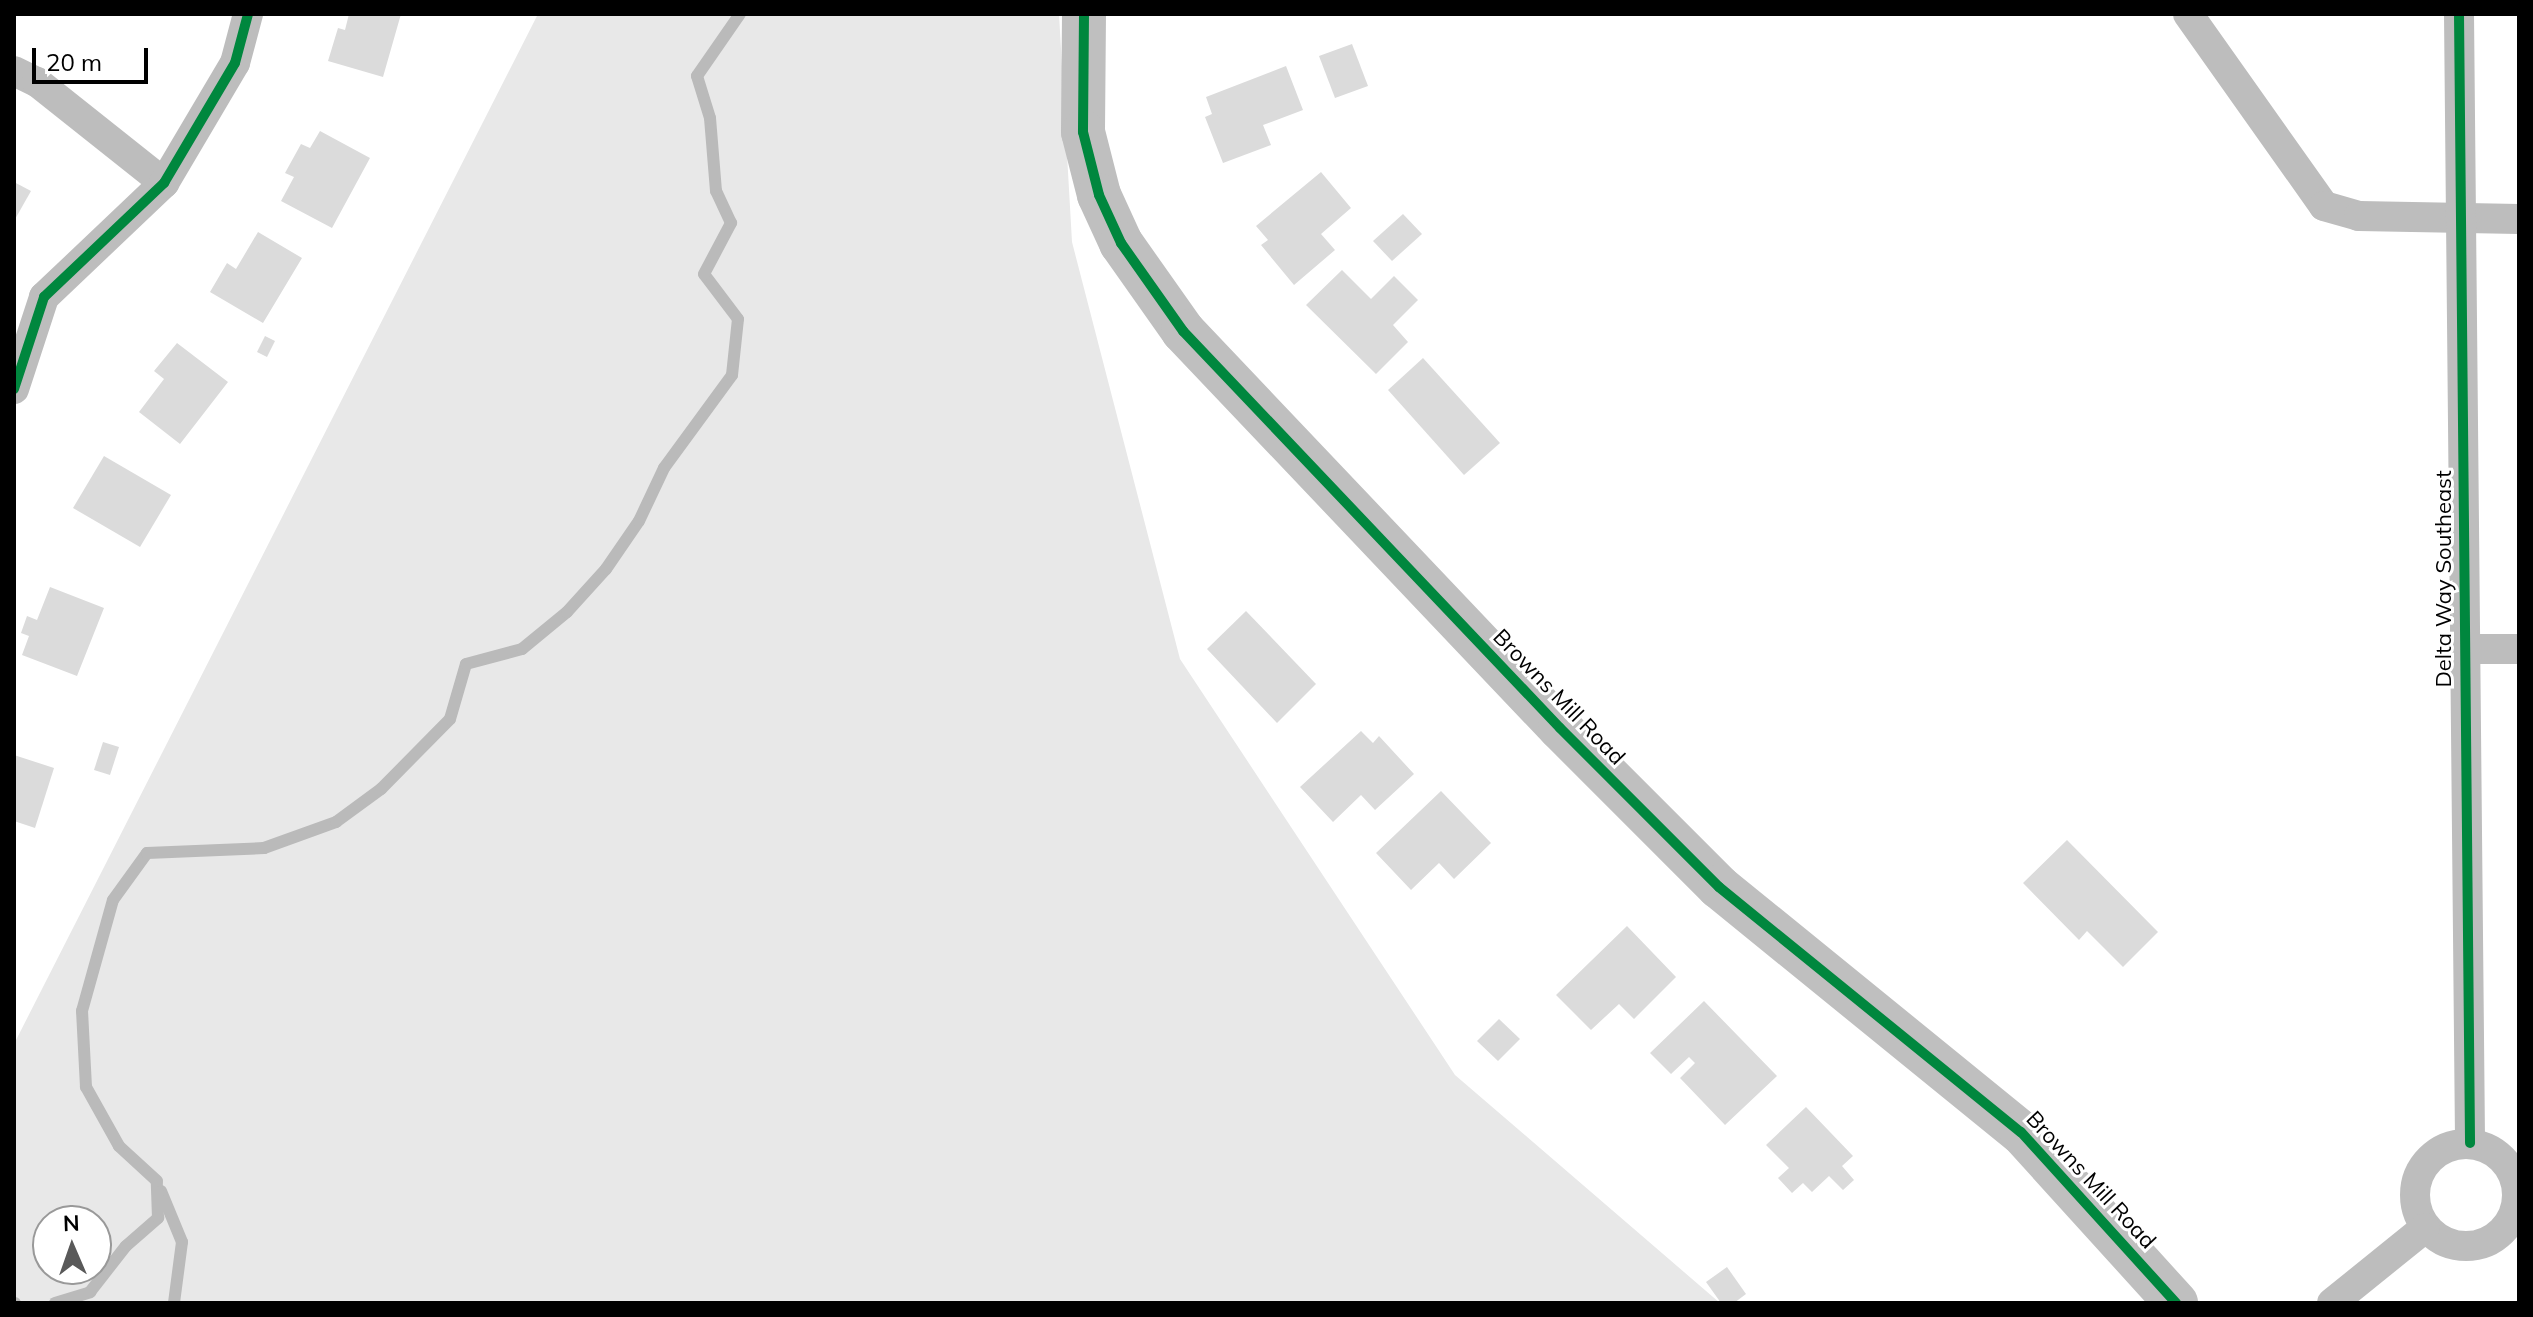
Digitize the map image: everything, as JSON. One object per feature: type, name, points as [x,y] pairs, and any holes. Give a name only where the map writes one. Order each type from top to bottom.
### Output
[{"type":"street","points":[[14,389],[44,297],[164,183],[235,63],[248,14]]},
{"type":"street","name":"Browns Mill Road","points":[[1084,14],[1083,132],[1099,195],[1121,243],[1183,331],[1560,728],[1719,887],[2021,1132],[2176,1303]]},
{"type":"street","points":[[2188,14],[2324,206],[2359,216],[2519,219]]},
{"type":"street","name":"Delta Way Southeast","points":[[2459,14],[2470,1143]]},
{"type":"street","points":[[14,71],[37,82],[164,183]]},
{"type":"street","points":[[2464,649],[2519,649]]},
{"type":"street","points":[[2470,1143],[2501,1157],[2518,1187],[2512,1220],[2487,1242],[2454,1245],[2425,1228],[2414,1196],[2417,1179],[2437,1152],[2470,1143]]},
{"type":"street","points":[[2332,1303],[2425,1228]]},
{"type":"shaded area","points":[[538,14],[1059,14],[1072,242],[1180,659],[1455,1075],[1720,1303],[14,1303],[14,1044]]},
{"type":"building","points":[[349,14],[401,14],[383,77],[328,61],[338,28],[345,30]]},
{"type":"building","points":[[1352,44],[1368,86],[1335,98],[1319,56]]},
{"type":"building","points":[[1286,66],[1303,110],[1263,125],[1271,145],[1223,163],[1205,117],[1212,114],[1206,97]]},
{"type":"building","points":[[320,131],[370,158],[332,228],[281,201],[294,177],[285,173],[301,144],[310,148]]},
{"type":"building","points":[[1321,172],[1351,208],[1321,234],[1335,250],[1294,285],[1261,245],[1268,240],[1256,226]]},
{"type":"building","points":[[14,182],[31,191],[14,221]]},
{"type":"building","points":[[1403,214],[1422,234],[1392,261],[1373,241]]},
{"type":"building","points":[[258,232],[302,258],[263,323],[210,292],[227,263],[236,269]]},
{"type":"building","points":[[1342,270],[1371,299],[1394,276],[1418,300],[1393,325],[1408,342],[1376,374],[1306,305]]},
{"type":"building","points":[[265,336],[275,341],[267,357],[257,352]]},
{"type":"building","points":[[177,343],[228,382],[180,444],[139,412],[164,379],[154,371]]},
{"type":"building","points":[[1423,358],[1500,443],[1464,475],[1388,390]]},
{"type":"building","points":[[104,456],[171,495],[140,547],[73,508]]},
{"type":"building","points":[[50,587],[104,608],[77,676],[22,655],[29,636],[21,633],[27,616],[37,620]]},
{"type":"building","points":[[1246,611],[1316,684],[1277,723],[1207,649]]},
{"type":"building","points":[[1361,731],[1373,743],[1379,736],[1414,774],[1375,810],[1361,795],[1333,822],[1300,787]]},
{"type":"building","points":[[103,742],[119,747],[110,775],[94,770]]},
{"type":"building","points":[[14,755],[54,768],[35,828],[14,821]]},
{"type":"building","points":[[1441,791],[1491,843],[1454,879],[1439,863],[1411,890],[1376,853]]},
{"type":"building","points":[[2067,840],[2158,932],[2123,967],[2087,931],[2079,940],[2023,883]]},
{"type":"building","points":[[1627,926],[1676,977],[1634,1019],[1619,1004],[1591,1030],[1556,995]]},
{"type":"building","points":[[1704,1001],[1777,1076],[1725,1125],[1680,1078],[1695,1063],[1689,1057],[1671,1074],[1650,1053]]},
{"type":"building","points":[[1499,1019],[1520,1039],[1498,1061],[1477,1041]]},
{"type":"building","points":[[1806,1107],[1853,1156],[1842,1166],[1854,1180],[1843,1190],[1829,1176],[1812,1192],[1803,1183],[1792,1193],[1778,1178],[1789,1168],[1766,1145]]},
{"type":"building","points":[[1727,1267],[1746,1294],[1734,1303],[1721,1303],[1706,1282]]},
{"type":"waterway","points":[[55,1303],[90,1292],[126,1246],[158,1218],[157,1181],[119,1146],[86,1087],[82,1011],[113,900],[147,853],[264,848],[336,822],[381,789],[450,719],[466,664],[522,649],[567,612],[606,569],[639,521],[664,468],[732,375],[738,319],[704,274],[731,223],[716,191],[710,118],[697,76],[740,14]]},
{"type":"waterway","points":[[161,1191],[182,1242],[174,1303]]},
{"type":"cycle path","points":[[14,389],[44,297],[164,183],[235,63],[248,14]]},
{"type":"cycle path","points":[[1084,14],[1083,132],[1099,195],[1121,243],[1183,331],[1560,728],[1719,887],[2021,1132],[2176,1303]]},
{"type":"cycle path","points":[[2459,14],[2470,1143]]}]
